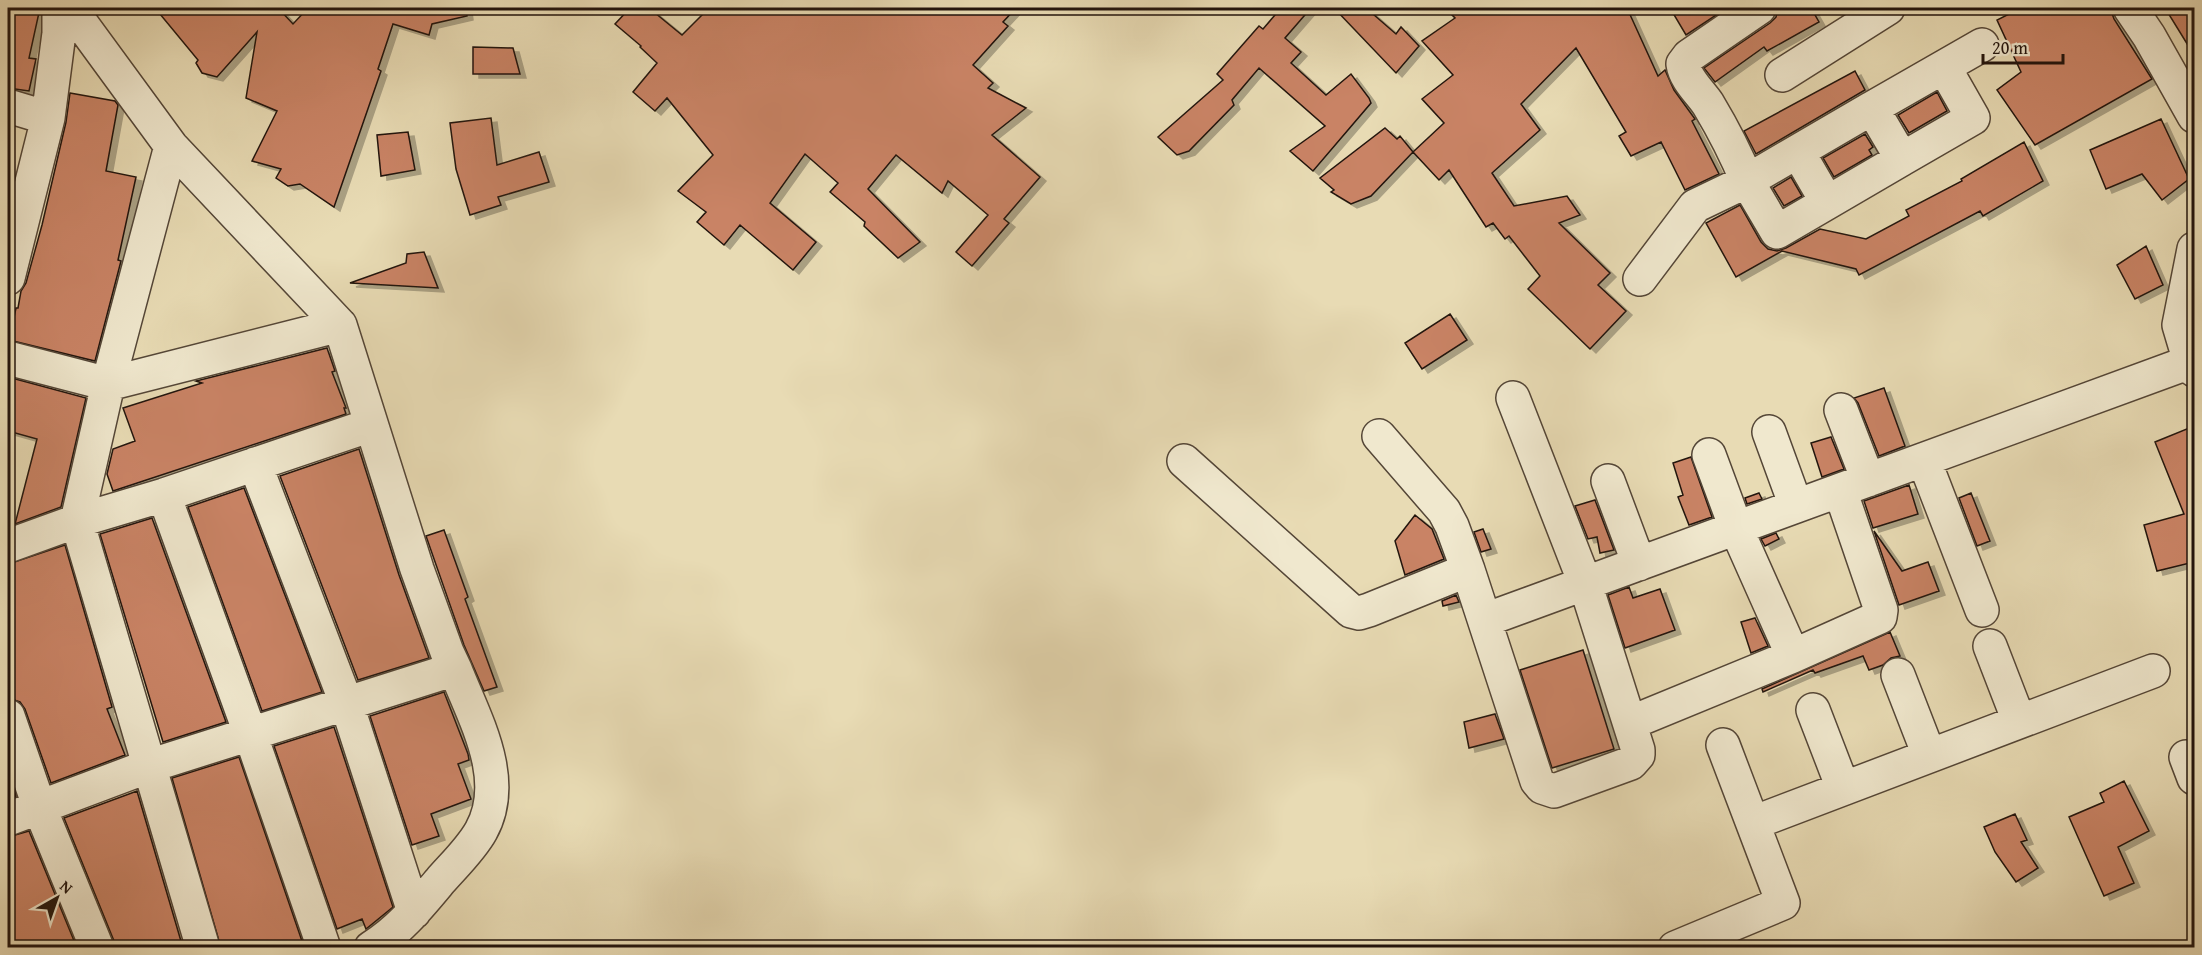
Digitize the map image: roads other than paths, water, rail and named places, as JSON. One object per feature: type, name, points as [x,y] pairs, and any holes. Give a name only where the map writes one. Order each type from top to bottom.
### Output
[{"type":"street","points":[[8,273],[48,118],[59,33],[59,8]]},
{"type":"street","points":[[70,8],[171,146],[340,325],[417,569],[490,760],[492,792],[489,813],[475,840],[414,912],[371,948]]},
{"type":"street","points":[[1759,8],[1689,56],[1683,64],[1685,71],[1706,101],[1735,151],[1747,181],[1777,231],[1973,118],[1944,67]]},
{"type":"street","points":[[1782,75],[1888,8]]},
{"type":"street","points":[[2130,8],[2149,36],[2194,116]]},
{"type":"street","points":[[1640,279],[1695,206],[1747,181],[1982,45]]},
{"type":"street","points":[[8,106],[48,118]]},
{"type":"street","points":[[1872,108],[1902,159]]},
{"type":"street","points":[[171,146],[108,384],[77,521],[203,948]]},
{"type":"street","points":[[1798,152],[1827,202]]},
{"type":"street","points":[[1485,620],[1854,485],[2192,366],[2179,325],[2194,249]]},
{"type":"street","points":[[8,358],[108,384],[340,325]]},
{"type":"street","points":[[1379,436],[1444,511],[1452,526],[1537,781],[1542,787],[1554,791],[1635,760],[1638,750],[1585,583],[1513,398]]},
{"type":"street","points":[[1630,723],[1877,619],[1881,613],[1841,410]]},
{"type":"street","points":[[8,546],[77,521],[164,495],[371,425]]},
{"type":"street","points":[[1768,432],[1796,506]]},
{"type":"street","points":[[1709,455],[1736,528],[1793,656]]},
{"type":"street","points":[[1924,460],[1982,610]]},
{"type":"street","points":[[1184,461],[1351,611],[1359,613],[1370,610],[1468,570]]},
{"type":"street","points":[[255,464],[347,705],[414,912]]},
{"type":"street","points":[[1608,481],[1640,564]]},
{"type":"street","points":[[164,495],[250,733],[324,948]]},
{"type":"street","points":[[1990,646],[2019,721]]},
{"type":"street","points":[[8,819],[149,765],[347,705],[455,669]]},
{"type":"street","points":[[1753,823],[2153,671]]},
{"type":"street","points":[[1898,675],[1929,755]]},
{"type":"street","points":[[1813,711],[1843,788]]},
{"type":"street","points":[[8,716],[39,806],[97,948]]},
{"type":"street","points":[[1675,948],[1783,903],[1723,745]]}]
